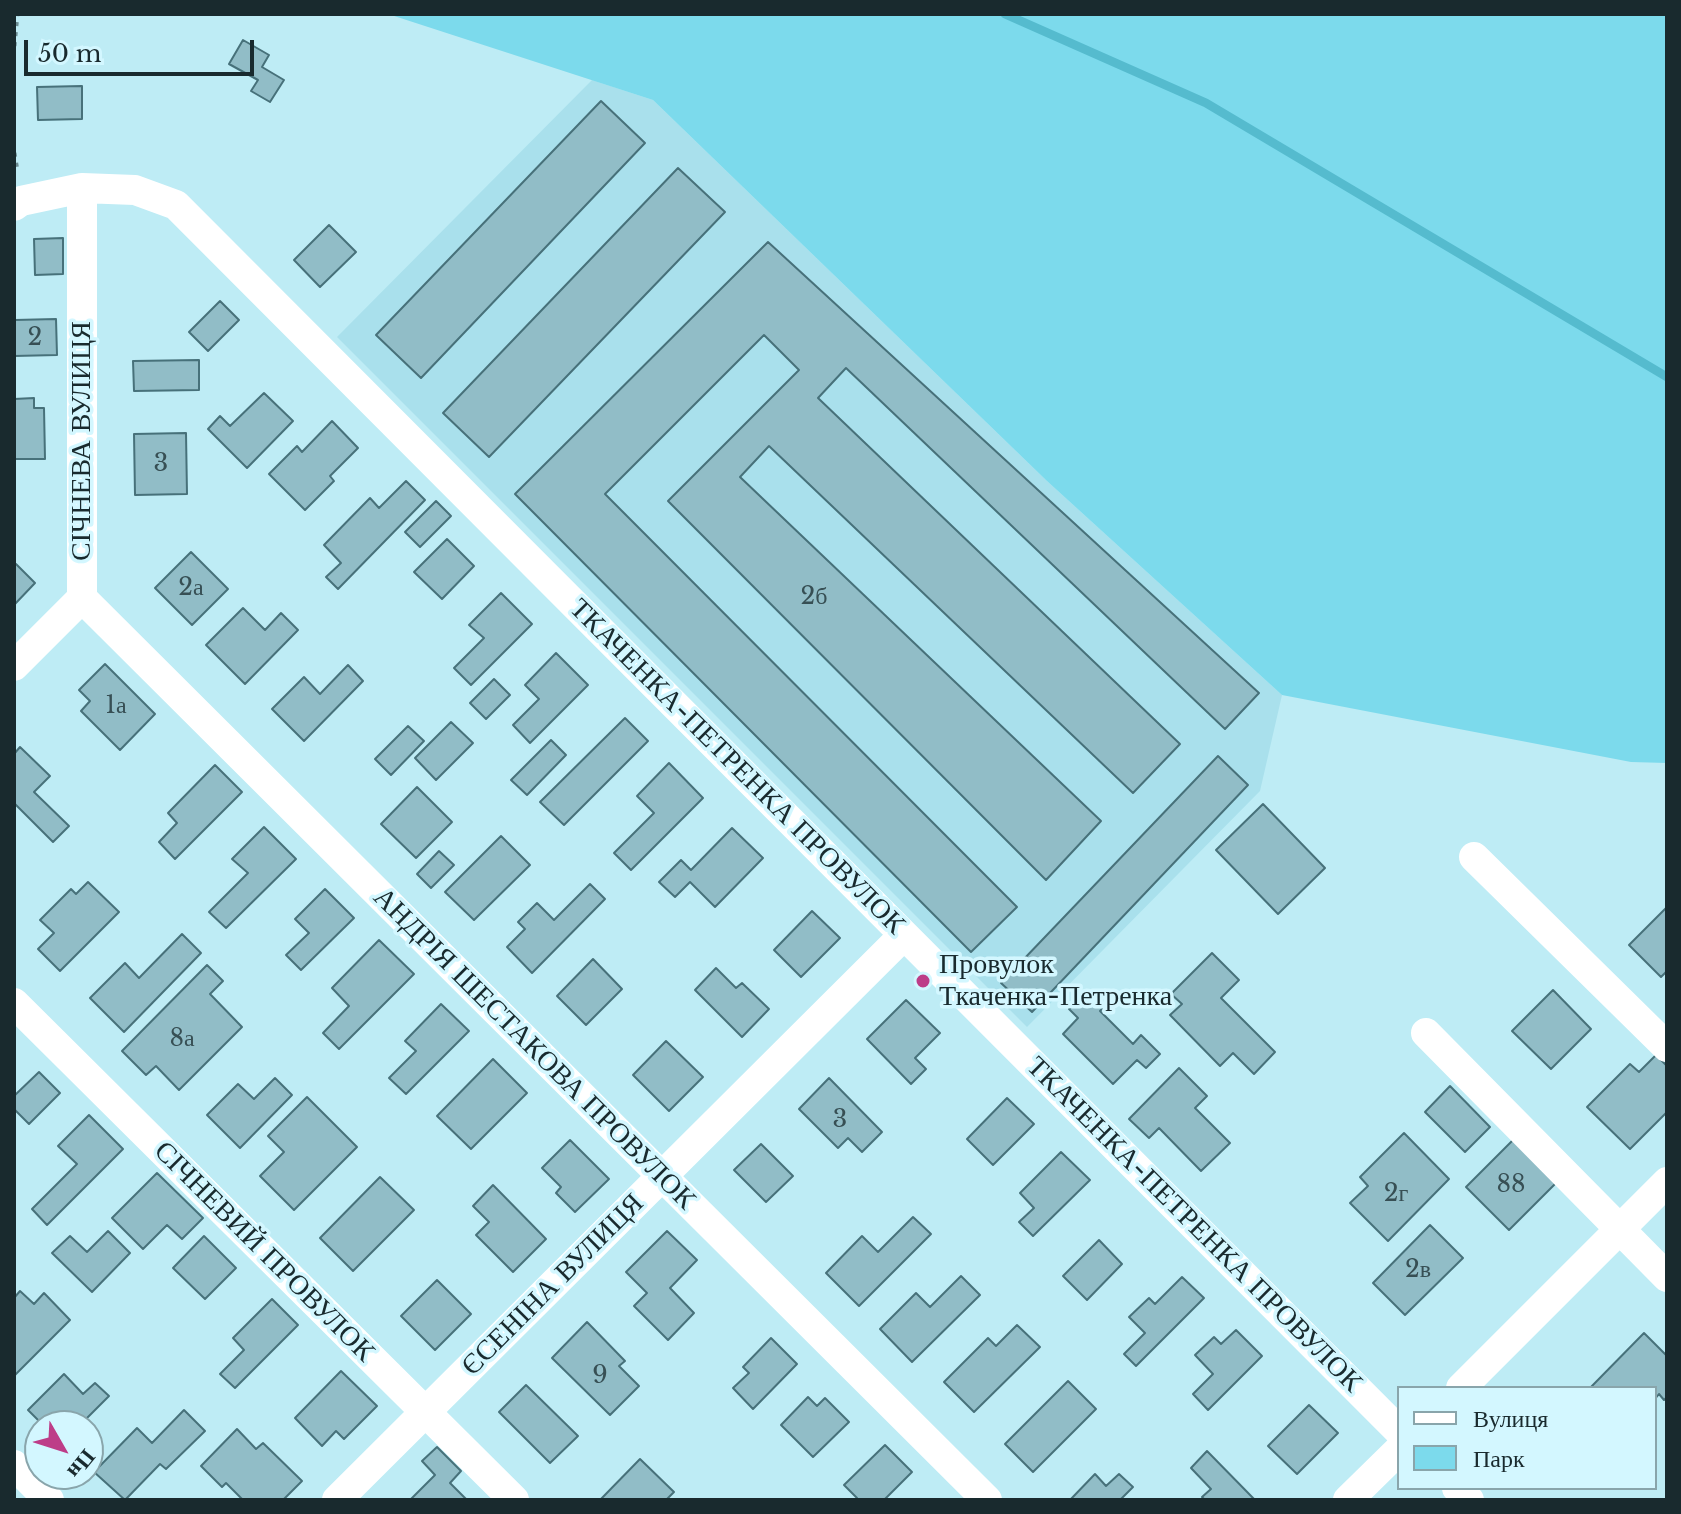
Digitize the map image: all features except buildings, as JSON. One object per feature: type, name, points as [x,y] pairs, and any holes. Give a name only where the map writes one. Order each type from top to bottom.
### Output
[{"type":"street","name":"ТКАЧЕНКА-ПЕТРЕНКА ПРОВУЛОК","points":[[14,206],[21,201],[82,188],[135,190],[176,205],[1397,1429]]},
{"type":"street","name":"СІЧНЕВА ВУЛИЦЯ","points":[[14,666],[82,598],[82,188]]},
{"type":"street","name":"АНДРІЯ ШЕСТАКОВА ПРОВУЛОК","points":[[82,598],[987,1500]]},
{"type":"street","points":[[1474,857],[1667,1047]]},
{"type":"street","name":"ЄСЕНІНА ВУЛИЦЯ","points":[[337,1500],[904,935]]},
{"type":"street","name":"СІЧНЕВИЙ ПРОВУЛОК","points":[[14,1003],[514,1500]]},
{"type":"street","points":[[1426,1033],[1667,1277]]},
{"type":"street","points":[[1463,1386],[1667,1182]]},
{"type":"street","points":[[1348,1500],[1397,1452]]},
{"type":"street","points":[[14,1465],[49,1500]]},
{"type":"path","points":[[14,46],[17,14]]},
{"type":"shaded area","points":[[592,80],[653,100],[1047,481],[1282,695],[1260,791],[1027,1027],[337,337]]},
{"type":"green space","points":[[388,14],[1667,14],[1667,763],[1631,762],[1282,695],[1047,481],[653,100]]},
{"type":"waterway","points":[[1005,14],[1206,103],[1667,377]]},
{"type":"place","name":"Провулок Ткаченка-Петренка","points":[[923,981]]}]
